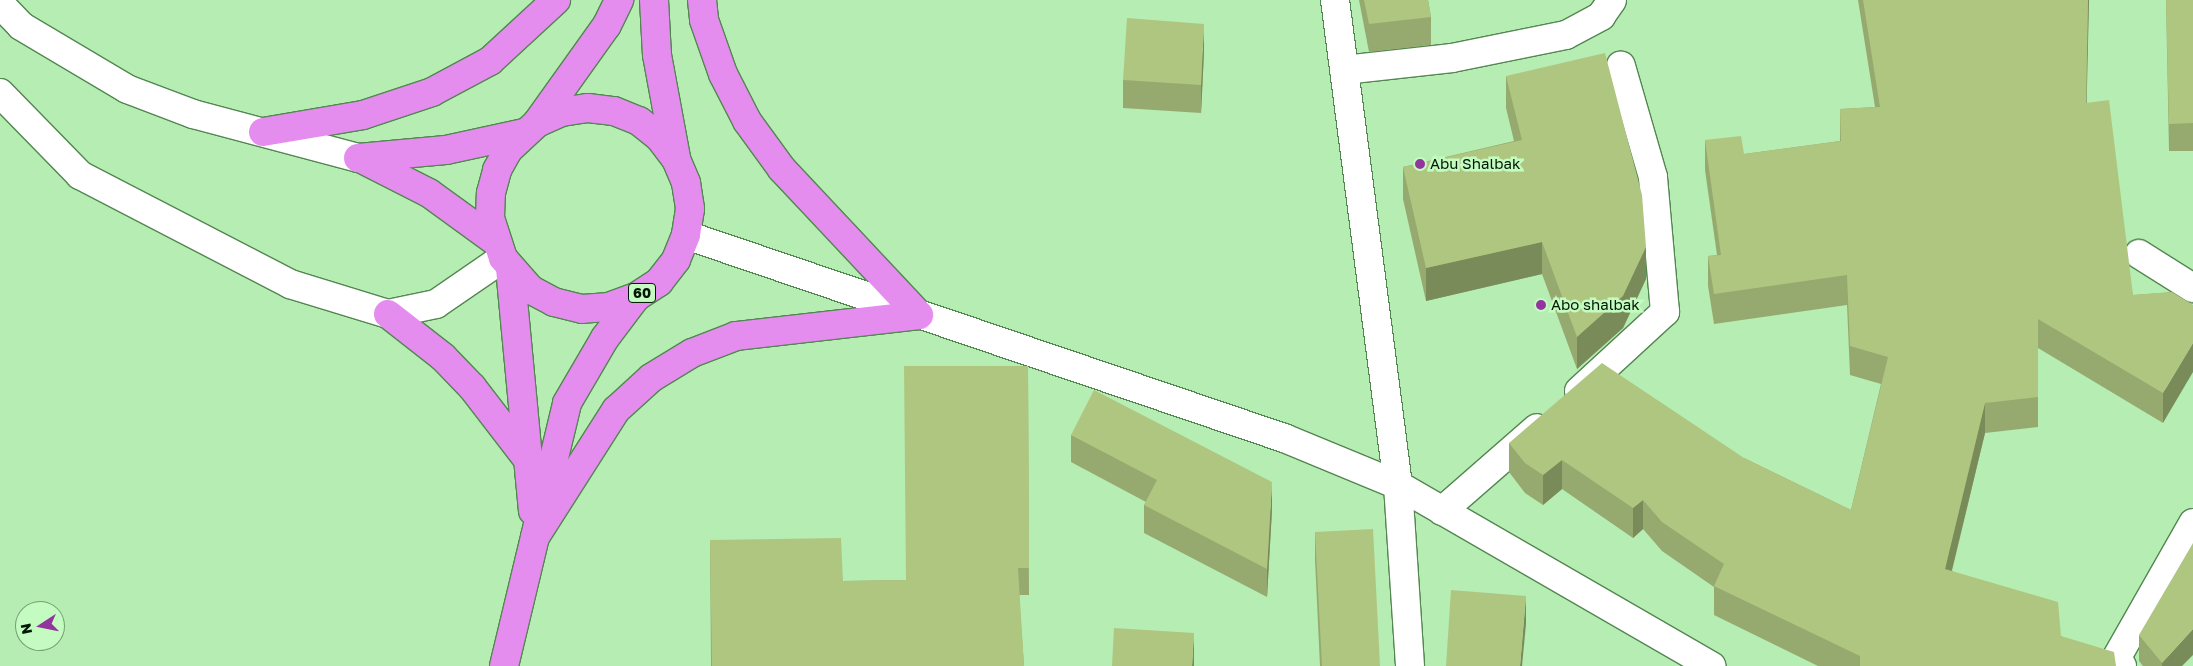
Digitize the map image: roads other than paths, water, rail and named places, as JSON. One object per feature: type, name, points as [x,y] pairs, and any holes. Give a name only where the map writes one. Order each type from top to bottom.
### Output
[{"type":"highway","points":[[262,132],[364,115],[432,92],[490,61],[556,0]]},
{"type":"highway","name":"60","points":[[535,536],[529,461],[502,256],[490,218],[491,193],[497,170],[531,128],[607,25],[619,0]]},
{"type":"highway","name":"60","points":[[502,256],[530,289],[554,302],[582,309],[609,307],[636,297],[659,282],[676,260],[686,235],[690,209],[686,183],[676,159],[657,55],[654,0]]},
{"type":"highway","points":[[702,0],[704,20],[723,74],[747,121],[782,169],[919,315]]},
{"type":"highway","name":"60","points":[[531,128],[562,112],[588,108],[614,111],[639,121],[660,138],[676,159]]},
{"type":"highway","points":[[358,158],[446,150],[531,128]]},
{"type":"highway","points":[[358,158],[430,193],[502,256]]},
{"type":"highway","name":"60","points":[[504,666],[567,403],[605,338],[636,297]]},
{"type":"highway","points":[[388,314],[443,357],[472,387],[529,461]]},
{"type":"highway","points":[[535,536],[616,410],[651,378],[692,353],[736,336],[919,315]]},
{"type":"street","points":[[1335,0],[1398,485],[1410,666]]},
{"type":"street","points":[[1344,70],[1452,58],[1566,35],[1601,16],[1612,0]]},
{"type":"street","points":[[0,4],[21,26],[127,88],[193,114],[358,158]]},
{"type":"street","points":[[1442,511],[1665,312],[1653,177],[1621,66]]},
{"type":"street","points":[[0,93],[80,175],[290,284],[388,314],[436,304],[502,256]]},
{"type":"street","points":[[686,235],[1284,438],[1398,485],[1712,666]]},
{"type":"street","points":[[2139,254],[2193,288]]},
{"type":"street","points":[[2122,666],[2117,657],[2193,523]]},
{"type":"place","name":"Abu Shalbak","points":[[1420,164]]},
{"type":"place","name":"Abo shalbak","points":[[1541,305]]}]
